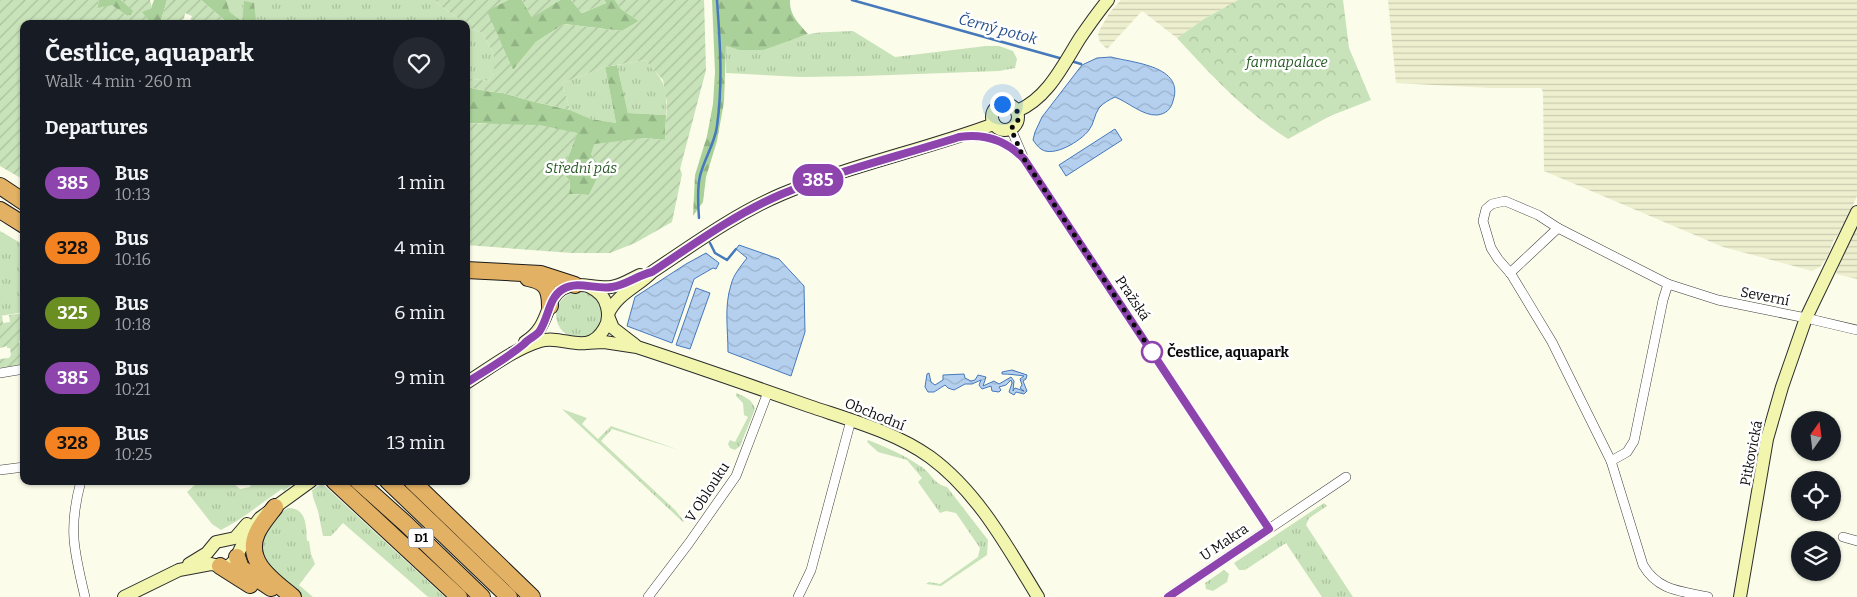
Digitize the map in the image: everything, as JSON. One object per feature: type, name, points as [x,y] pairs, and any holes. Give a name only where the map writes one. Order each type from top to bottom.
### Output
[{"type":"highway","points":[[0,186],[20,199]]},
{"type":"highway","points":[[0,210],[20,222]]},
{"type":"highway","points":[[470,270],[541,274],[583,286]]},
{"type":"highway","points":[[491,272],[540,280],[547,290],[550,308]]},
{"type":"highway","points":[[338,485],[459,597]]},
{"type":"highway","name":"D1","points":[[362,485],[482,597]]},
{"type":"highway","name":"D1","points":[[392,485],[509,597]]},
{"type":"highway","points":[[416,485],[532,597]]},
{"type":"highway","points":[[275,507],[256,534],[254,555],[263,571],[293,597]]},
{"type":"highway","points":[[237,556],[241,568],[286,597]]},
{"type":"highway","points":[[219,566],[268,597]]},
{"type":"highway","points":[[440,579],[454,597]]},
{"type":"street","points":[[1017,111],[1027,107],[1038,98],[1067,60],[1088,26],[1108,0]]},
{"type":"street","points":[[1009,104],[1017,111],[1018,120],[1011,129],[1003,130],[994,124],[992,115],[999,105],[1009,104]]},
{"type":"street","points":[[470,381],[513,354],[547,339],[585,344],[600,335],[605,328],[612,306],[619,298],[652,272],[737,216],[781,195],[850,169],[959,137],[994,124]]},
{"type":"street","name":"Pražská","points":[[1011,129],[1024,159],[1269,529]]},
{"type":"street","points":[[959,137],[977,135],[994,138],[1010,146],[1024,159]]},
{"type":"street","name":"Severní","points":[[1510,272],[1491,248],[1483,221],[1486,209],[1492,204],[1505,201],[1538,215],[1558,228],[1668,284],[1718,300],[1857,330]]},
{"type":"street","name":"Pitkovická","points":[[1740,597],[1767,439],[1782,387],[1806,318],[1857,212]]},
{"type":"street","points":[[1558,228],[1510,272],[1552,342],[1612,461],[1643,564],[1649,576],[1665,587],[1708,597]]},
{"type":"street","points":[[513,354],[540,330],[559,292],[583,286],[614,287],[640,275],[652,272]]},
{"type":"street","points":[[1612,461],[1627,452],[1634,441],[1663,300],[1668,284]]},
{"type":"street","points":[[583,286],[603,297],[607,305],[608,315]]},
{"type":"street","points":[[550,308],[550,322],[554,331],[560,338],[568,342]]},
{"type":"street","name":"Obchodní","points":[[608,315],[613,328],[637,347]]},
{"type":"street","name":"Obchodní","points":[[585,344],[604,342],[637,347],[851,420],[894,437],[918,450],[932,458],[964,488],[1000,537],[1038,597]]},
{"type":"street","points":[[0,373],[20,370]]},
{"type":"street","name":"V Oblouku","points":[[648,597],[736,476],[768,392]]},
{"type":"street","points":[[798,597],[811,570],[851,420]]},
{"type":"street","points":[[0,470],[20,468]]},
{"type":"street","name":"U Makra","points":[[1168,597],[1346,477]]},
{"type":"street","points":[[80,485],[72,528],[75,556],[85,597]]},
{"type":"street","points":[[126,597],[204,556],[219,541],[234,538],[262,510],[297,485]]},
{"type":"street","points":[[177,570],[202,565],[230,565],[256,523],[305,485]]},
{"type":"street","points":[[1843,537],[1857,541]]},
{"type":"street","points":[[226,540],[233,544],[237,556]]},
{"type":"street","points":[[212,548],[210,555],[219,566]]},
{"type":"green space","points":[[0,0],[99,0],[97,8],[112,5],[127,16],[131,15],[133,11],[121,0],[150,0],[152,8],[142,12],[149,20],[20,20],[20,178],[0,166]]},
{"type":"green space","points":[[99,0],[121,0],[134,11],[131,15],[127,16],[119,10],[97,8]]},
{"type":"green space","points":[[154,0],[167,0],[161,20],[148,20],[141,12],[151,8]]},
{"type":"green space","points":[[167,0],[201,0],[224,20],[190,20],[192,16],[185,13],[184,19],[182,20],[161,20]]},
{"type":"green space","points":[[201,0],[226,0],[230,12],[240,20],[224,20]]},
{"type":"green space","points":[[226,0],[436,0],[438,4],[458,18],[458,20],[254,20],[244,2],[242,20],[239,20],[230,12]]},
{"type":"green space","points":[[436,0],[508,0],[487,11],[513,70],[536,42],[564,24],[622,31],[639,21],[621,9],[615,0],[704,0],[706,70],[680,169],[682,174],[672,222],[635,243],[610,253],[572,253],[470,245],[470,123],[540,125],[577,133],[567,160],[562,165],[562,173],[570,181],[569,194],[589,195],[596,181],[598,164],[591,154],[594,144],[644,138],[665,140],[667,102],[663,80],[645,60],[605,67],[562,83],[570,110],[503,93],[470,88],[470,79],[488,81],[494,74],[494,54],[482,33],[470,28],[470,20],[458,20],[458,18],[438,4]]},
{"type":"green space","points":[[508,0],[522,0],[532,17],[560,0],[571,0],[582,13],[606,3],[604,0],[615,0],[621,9],[639,21],[622,31],[564,24],[536,42],[513,70],[486,11]]},
{"type":"green space","points":[[522,0],[560,0],[532,18]]},
{"type":"green space","points":[[571,0],[604,0],[606,3],[581,13]]},
{"type":"green space","points":[[712,0],[790,0],[793,15],[808,34],[763,50],[740,50],[726,46],[724,102],[717,141],[706,177],[703,202],[693,216],[695,175],[707,136],[713,104],[715,72]]},
{"type":"green space","points":[[1121,0],[1238,0],[1204,19],[1177,38],[1142,11],[1107,49],[1100,42],[1099,31],[1110,12]]},
{"type":"green space","name":"farmapalace","points":[[1238,0],[1343,0],[1349,48],[1371,100],[1330,116],[1288,139],[1257,117],[1229,92],[1177,38],[1204,19]]},
{"type":"green space","points":[[1388,0],[1857,0],[1857,196],[1841,231],[1833,241],[1828,256],[1820,267],[1812,271],[1723,247],[1544,171],[1543,92],[1541,88],[1490,88],[1396,83]]},
{"type":"green space","points":[[244,1],[254,3],[256,20],[242,20]]},
{"type":"green space","points":[[470,28],[482,33],[494,54],[494,74],[488,81],[470,79]]},
{"type":"green space","points":[[853,31],[895,57],[999,46],[1013,51],[1017,59],[1015,68],[999,71],[801,77],[726,73],[726,46],[748,50],[767,48],[811,34]]},
{"type":"green space","points":[[645,60],[657,73],[663,84],[666,97],[666,115],[628,113],[617,65]]},
{"type":"green space","name":"Střední pás","points":[[617,65],[628,113],[666,115],[665,140],[644,138],[591,154],[598,164],[596,181],[589,195],[569,194],[570,181],[562,173],[562,165],[567,160],[577,133],[470,123],[470,88],[503,93],[570,110],[591,119],[616,123],[605,67]]},
{"type":"green space","points":[[605,67],[616,123],[591,119],[570,110],[562,83]]},
{"type":"green space","points":[[1857,226],[1857,279],[1836,274]]},
{"type":"green space","points":[[0,231],[20,243],[20,313],[0,316]]},
{"type":"green space","points":[[574,292],[584,292],[596,298],[601,306],[601,324],[596,332],[588,337],[574,338],[566,335],[559,328],[556,320],[556,310],[559,302],[566,295]]},
{"type":"green space","points":[[20,314],[20,365],[0,368],[0,359],[9,358],[11,355],[10,348],[7,348],[7,346],[0,348],[0,316],[2,316],[3,323],[10,322],[9,315]]},
{"type":"green space","points":[[736,393],[750,401],[755,409],[740,446],[735,450],[730,448],[728,444],[730,440],[735,442],[748,417],[744,415],[743,403],[736,396]]},
{"type":"green space","points":[[562,409],[587,418],[582,424],[598,439],[611,426],[679,450],[612,429],[601,441],[675,510],[684,521],[683,522]]},
{"type":"green space","points":[[868,440],[908,458],[924,469],[935,481],[947,487],[988,540],[987,555],[941,586],[926,584],[929,582],[940,584],[978,557],[980,548],[956,513],[946,511],[940,513],[918,482],[922,478],[907,460],[878,452],[867,442]]},
{"type":"green space","points":[[195,485],[236,485],[240,489],[250,487],[251,485],[291,485],[284,491],[282,489],[221,530],[212,524],[187,492]]},
{"type":"green space","points":[[320,485],[327,488],[445,597],[428,597],[343,523],[331,536],[323,536],[312,490]]},
{"type":"green space","points":[[1324,503],[1327,506],[1309,518],[1306,525],[1353,597],[1322,597],[1286,543],[1245,570],[1239,570],[1234,563]]},
{"type":"green space","points":[[288,508],[299,511],[304,519],[307,541],[309,541],[315,564],[299,585],[313,597],[297,597],[274,576],[258,544],[280,510],[281,512]]},
{"type":"green space","points":[[1224,570],[1229,574],[1227,582],[1213,591],[1206,589],[1205,583]]},
{"type":"water","points":[[1111,57],[1144,64],[1165,73],[1172,80],[1175,89],[1173,101],[1169,109],[1163,114],[1152,115],[1115,97],[1101,106],[1089,130],[1080,139],[1059,150],[1046,151],[1040,148],[1033,140],[1042,117],[1082,65],[1097,58]]},
{"type":"water","points":[[1115,129],[1122,140],[1066,176],[1059,165]]},
{"type":"water","points":[[739,245],[779,259],[804,286],[805,332],[791,376],[728,352],[727,310],[729,293],[734,278],[747,258],[736,249]]},
{"type":"water","points":[[706,253],[719,263],[716,269],[713,268],[694,279],[672,343],[627,326],[635,297]]},
{"type":"water","points":[[696,288],[710,293],[690,349],[676,345]]},
{"type":"water","points":[[1012,370],[1027,375],[1023,381],[1027,391],[1024,394],[1016,392],[1014,395],[1009,392],[1011,380],[1006,385],[999,387],[1001,390],[999,392],[992,391],[991,386],[982,389],[979,385],[981,380],[972,384],[965,384],[954,390],[945,385],[934,392],[928,392],[925,387],[927,374],[929,373],[931,382],[935,385],[943,380],[943,375],[964,374],[965,378],[971,381],[975,380],[978,375],[986,377],[983,386],[994,381],[999,384],[1011,377],[1014,381],[1013,391],[1015,388],[1024,391],[1020,388],[1022,385],[1020,379],[1024,376],[1002,374],[1002,372]]},
{"type":"waterway","points":[[699,218],[699,181],[716,132],[719,110],[720,63],[717,0]]},
{"type":"waterway","name":"Černý potok","points":[[852,0],[1063,59]]},
{"type":"waterway","name":"Černý potok","points":[[1071,61],[1081,64]]},
{"type":"waterway","points":[[710,243],[715,253],[727,260],[736,249]]},
{"type":"bus line","name":"385","points":[[470,381],[513,354],[532,338],[543,325],[553,299],[566,287],[575,285],[597,288],[614,287],[640,275],[652,272],[737,216],[781,195],[850,169],[959,137],[977,135],[994,138],[1010,146],[1024,159],[1269,529],[1168,597]]},
{"type":"place","name":"Čestlice, aquapark","points":[[1152,352]]},
{"type":"route","points":[[1002,104],[1009,104],[1017,111],[1018,120],[1011,129],[1024,159],[1154,355],[1152,352]]}]
